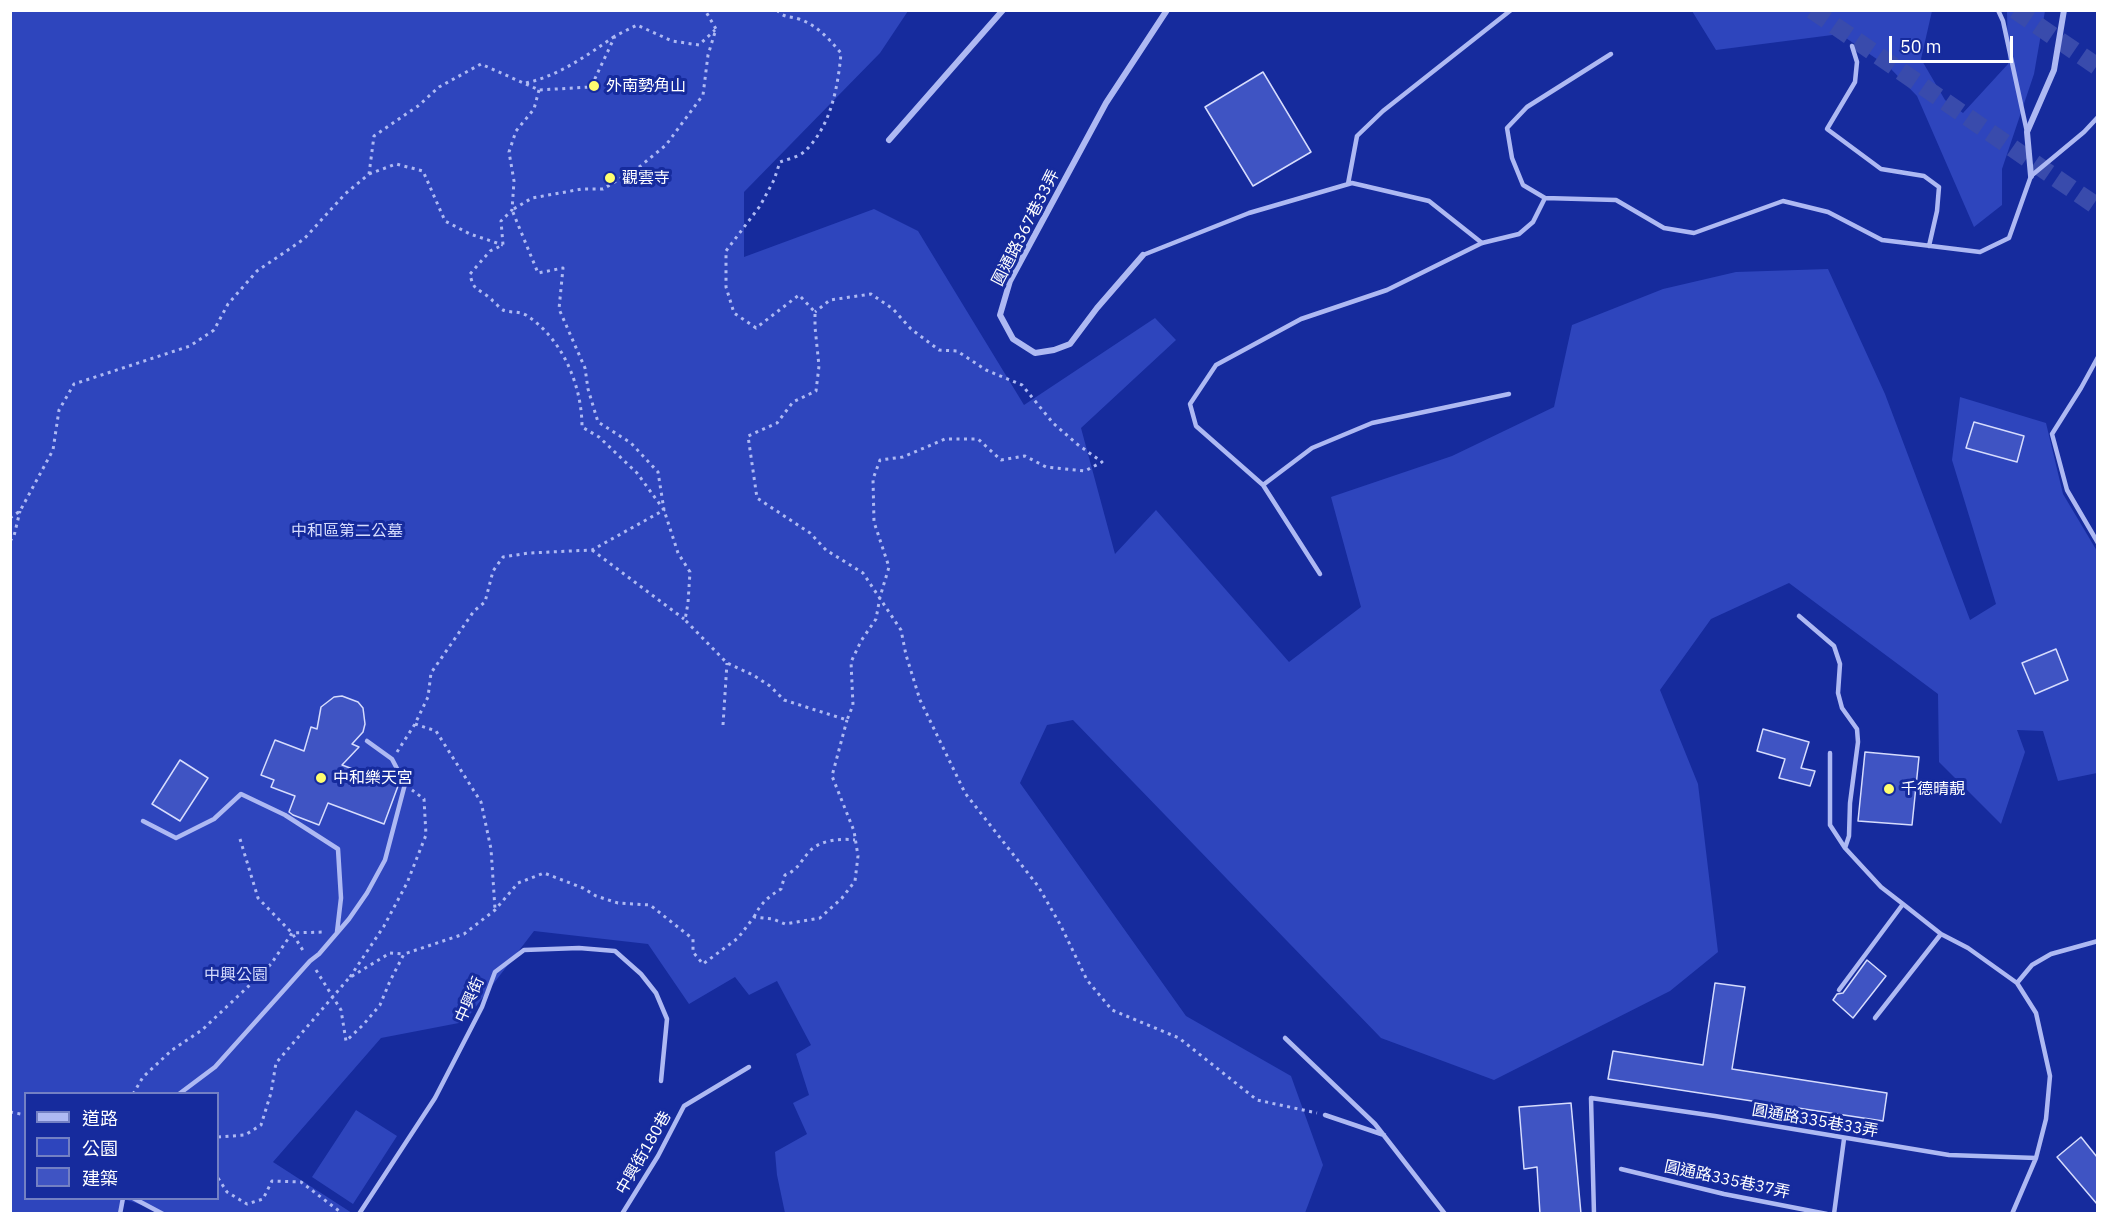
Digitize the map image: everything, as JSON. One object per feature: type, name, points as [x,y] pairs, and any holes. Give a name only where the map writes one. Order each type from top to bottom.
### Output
[{"type":"street","points":[[890,140],[1003,10]]},
{"type":"street","name":"圓通路367巷33弄","points":[[1143,255],[1097,308],[1070,344],[1054,350],[1035,353],[1013,339],[1000,315],[1010,281],[1106,103],[1167,10]]},
{"type":"street","points":[[2031,176],[2027,132],[2054,70],[2064,10]]},
{"type":"lane","points":[[1348,184],[1358,136],[1392,104],[1511,10]]},
{"type":"lane","points":[[1998,10],[2003,21],[2027,132]]},
{"type":"lane","points":[[1852,46],[1857,62],[1855,82],[1827,129],[1881,168],[1924,176],[1939,187],[1937,211],[1929,246]]},
{"type":"lane","points":[[1611,54],[1527,107],[1507,128],[1512,158],[1523,185],[1545,198],[1616,200],[1664,228],[1694,233],[1783,201],[1828,212],[1882,240],[1980,252],[2009,238],[2031,176],[2084,132],[2097,117]]},
{"type":"lane","name":"圓通路367巷33弄","points":[[1143,255],[1249,213],[1352,183],[1429,201],[1482,243]]},
{"type":"lane","points":[[1320,574],[1263,485],[1196,426],[1190,404],[1216,365],[1301,319],[1387,290],[1482,243],[1519,234],[1533,222],[1545,198]]},
{"type":"lane","points":[[2097,357],[2081,388],[2052,434],[2067,490],[2097,543]]},
{"type":"lane","points":[[1263,485],[1312,448],[1371,423],[1509,394]]},
{"type":"lane","points":[[1799,616],[1834,646],[1840,664],[1838,693],[1842,708],[1857,729],[1858,742],[1850,803],[1849,836],[1845,848]]},
{"type":"lane","points":[[182,1092],[215,1067],[349,920],[367,893],[384,860],[405,784],[392,759],[367,741]]},
{"type":"lane","points":[[1830,753],[1830,825],[1845,848],[1881,887],[1941,934],[1968,948],[2017,983],[2036,1013],[2050,1076],[2046,1119],[2036,1158],[2012,1214]]},
{"type":"lane","points":[[143,821],[176,838],[214,819],[241,794],[285,814],[338,849],[341,898],[337,932]]},
{"type":"lane","points":[[1839,990],[1903,904]]},
{"type":"lane","points":[[1875,1018],[1941,934]]},
{"type":"lane","points":[[2017,983],[2032,965],[2051,954],[2097,941]]},
{"type":"lane","name":"中興街","points":[[359,1214],[435,1098],[482,1007],[495,972],[524,950],[579,948],[615,951],[642,974],[656,993],[667,1019],[661,1081]]},
{"type":"lane","points":[[1285,1038],[1375,1124],[1445,1214]]},
{"type":"lane","name":"中興街180巷","points":[[622,1214],[658,1156],[684,1106],[749,1067]]},
{"type":"lane","name":"圓通路335巷33弄","points":[[1594,1214],[1591,1098],[1949,1155],[2036,1158]]},
{"type":"lane","points":[[1325,1115],[1384,1135]]},
{"type":"lane","points":[[1834,1214],[1844,1139]]},
{"type":"lane","name":"圓通路335巷37弄","points":[[1621,1168],[1724,1194],[1827,1214]]},
{"type":"lane","points":[[137,1200],[163,1214]]},
{"type":"path","points":[[502,245],[501,221],[512,210],[532,198],[582,189],[603,189],[638,168],[666,144],[703,95],[708,55],[716,29],[705,10]]},
{"type":"path","points":[[777,10],[782,16],[800,19],[825,34],[841,53],[839,83],[823,128],[804,153],[780,162],[774,180],[760,206],[726,251],[726,287],[734,313],[756,328],[800,296],[815,312],[819,366],[816,391],[793,402],[777,423],[748,436],[757,498],[810,533],[826,550],[863,573],[880,597],[902,630],[906,655],[920,700],[964,793],[1038,886],[1061,926],[1087,980],[1112,1010],[1179,1038],[1257,1100],[1325,1115]]},
{"type":"path","points":[[524,83],[547,78],[637,25],[672,41],[699,45],[716,29]]},
{"type":"path","points":[[369,174],[374,136],[418,106],[439,87],[481,64],[539,90],[591,87],[615,36]]},
{"type":"path","points":[[539,90],[534,108],[516,131],[509,152],[514,181],[512,210],[538,273],[563,268],[559,309],[585,368],[588,389],[598,422],[631,443],[658,472],[664,510],[678,553],[690,572],[685,620]]},
{"type":"path","points":[[10,541],[14,536],[20,511],[53,450],[59,410],[74,384],[190,346],[214,330],[228,304],[257,271],[304,239],[345,194],[369,174],[396,164],[423,171],[445,221],[470,234],[502,245]]},
{"type":"path","points":[[502,245],[490,251],[470,274],[474,286],[503,310],[524,313],[537,323],[553,341],[568,364],[576,383],[582,412],[582,427],[599,437],[637,473],[664,510]]},
{"type":"path","points":[[754,917],[774,919],[785,924],[820,918],[842,898],[855,881],[858,856],[854,831],[838,796],[832,776],[853,705],[851,662],[861,641],[876,619],[889,567],[874,522],[873,479],[880,460],[903,457],[945,440],[978,439],[1000,460],[1025,456],[1046,467],[1085,471],[1102,462],[1053,423],[1022,386],[986,370],[957,351],[939,350],[911,329],[893,309],[871,294],[830,300],[815,312]]},
{"type":"path","points":[[392,759],[415,724],[428,696],[430,673],[474,610],[485,602],[493,572],[503,557],[529,553],[592,550],[664,510]]},
{"type":"path","points":[[10,518],[20,511]]},
{"type":"path","points":[[592,550],[685,620],[727,663],[770,686],[784,700],[847,720]]},
{"type":"path","points":[[723,725],[727,663]]},
{"type":"path","points":[[415,724],[436,731],[481,802],[491,849],[495,910]]},
{"type":"path","points":[[219,1137],[245,1135],[261,1125],[271,1093],[276,1063],[349,978],[384,926],[407,883],[426,835],[424,800],[405,784]]},
{"type":"path","points":[[240,839],[258,898],[292,933],[334,998],[341,1010],[346,1041],[380,1005],[404,954]]},
{"type":"path","points":[[349,978],[390,953],[404,954],[464,934],[495,910],[518,883],[544,873],[618,903],[650,905],[693,939],[693,952],[704,964],[738,938],[754,917],[760,904],[781,889],[785,875],[796,870],[811,849],[834,839],[855,840]]},
{"type":"path","points":[[292,933],[337,932]]},
{"type":"path","points":[[134,1092],[143,1077],[172,1050],[202,1030],[271,964],[292,933]]},
{"type":"path","points":[[219,1180],[227,1192],[247,1204],[263,1199],[272,1181],[301,1182],[343,1214]]},
{"type":"green space","points":[[10,11],[908,11],[880,53],[744,192],[744,257],[874,209],[918,231],[1024,405],[1155,318],[1176,340],[1081,428],[1115,554],[1156,510],[1289,662],[1361,607],[1331,497],[1452,456],[1554,407],[1572,325],[1663,289],[1736,272],[1828,269],[1885,394],[1970,620],[1996,604],[1952,460],[1960,397],[2046,423],[2063,494],[2097,551],[2097,773],[2058,781],[2043,731],[2017,730],[2025,752],[2001,824],[1939,762],[1938,694],[1789,583],[1711,619],[1660,690],[1698,784],[1718,952],[1670,991],[1494,1080],[1381,1038],[1073,720],[1047,725],[1020,783],[1186,1016],[1291,1076],[1323,1165],[1305,1213],[785,1213],[775,1152],[807,1134],[793,1103],[809,1095],[796,1054],[811,1045],[777,981],[749,995],[735,977],[689,1004],[648,944],[534,931],[464,1022],[381,1038],[273,1162],[352,1213],[165,1213],[127,1200],[219,1200],[219,1092],[24,1092],[24,1200],[122,1200],[119,1213],[11,1213]]},
{"type":"green space","points":[[1692,11],[1932,11],[1921,59],[1945,100],[1963,113],[2008,64],[2007,11],[2045,11],[2034,74],[2002,169],[2002,205],[1974,227],[1917,96],[1890,68],[1840,34],[1716,50]]},
{"type":"green space","points":[[356,1110],[397,1136],[353,1204],[312,1177]]},
{"type":"building","points":[[1263,72],[1311,152],[1253,186],[1205,107]]},
{"type":"building","points":[[1974,422],[2024,436],[2017,462],[1966,448]]},
{"type":"building","points":[[2056,649],[2068,680],[2035,694],[2022,663]]},
{"type":"building","name":"中和樂天宮","points":[[342,696],[358,702],[363,708],[365,724],[363,732],[352,744],[359,747],[342,765],[398,786],[384,824],[328,803],[319,825],[293,815],[289,812],[295,796],[271,787],[274,780],[261,775],[275,740],[304,751],[311,727],[317,729],[321,707],[334,697]]},
{"type":"building","points":[[1763,729],[1809,742],[1801,768],[1815,771],[1810,786],[1779,778],[1785,759],[1757,751]]},
{"type":"building","name":"千德晴靚","points":[[1865,752],[1919,757],[1912,825],[1858,821]]},
{"type":"building","points":[[180,760],[208,778],[180,821],[152,804]]},
{"type":"building","points":[[1867,960],[1886,976],[1853,1018],[1833,1000],[1837,994],[1843,993]]},
{"type":"building","points":[[1715,983],[1745,987],[1732,1069],[1887,1093],[1883,1121],[1608,1079],[1613,1051],[1703,1065]]},
{"type":"building","points":[[1571,1103],[1581,1214],[1540,1214],[1537,1167],[1524,1169],[1519,1107]]},
{"type":"building","points":[[2081,1137],[2097,1157],[2097,1204],[2057,1157]]},
{"type":"tunnel","points":[[1812,10],[2098,207]]},
{"type":"tunnel","points":[[2015,10],[2098,67]]},
{"type":"place","name":"外南勢角山","points":[[594,86]]},
{"type":"place","name":"觀雲寺","points":[[610,178]]},
{"type":"place","name":"中和樂天宮","points":[[321,778]]},
{"type":"place","name":"千德晴靚","points":[[1889,789]]},
{"type":"park label","name":"中和區第二公墓","points":[[347,531]]},
{"type":"park label","name":"中興公園","points":[[236,975]]}]
